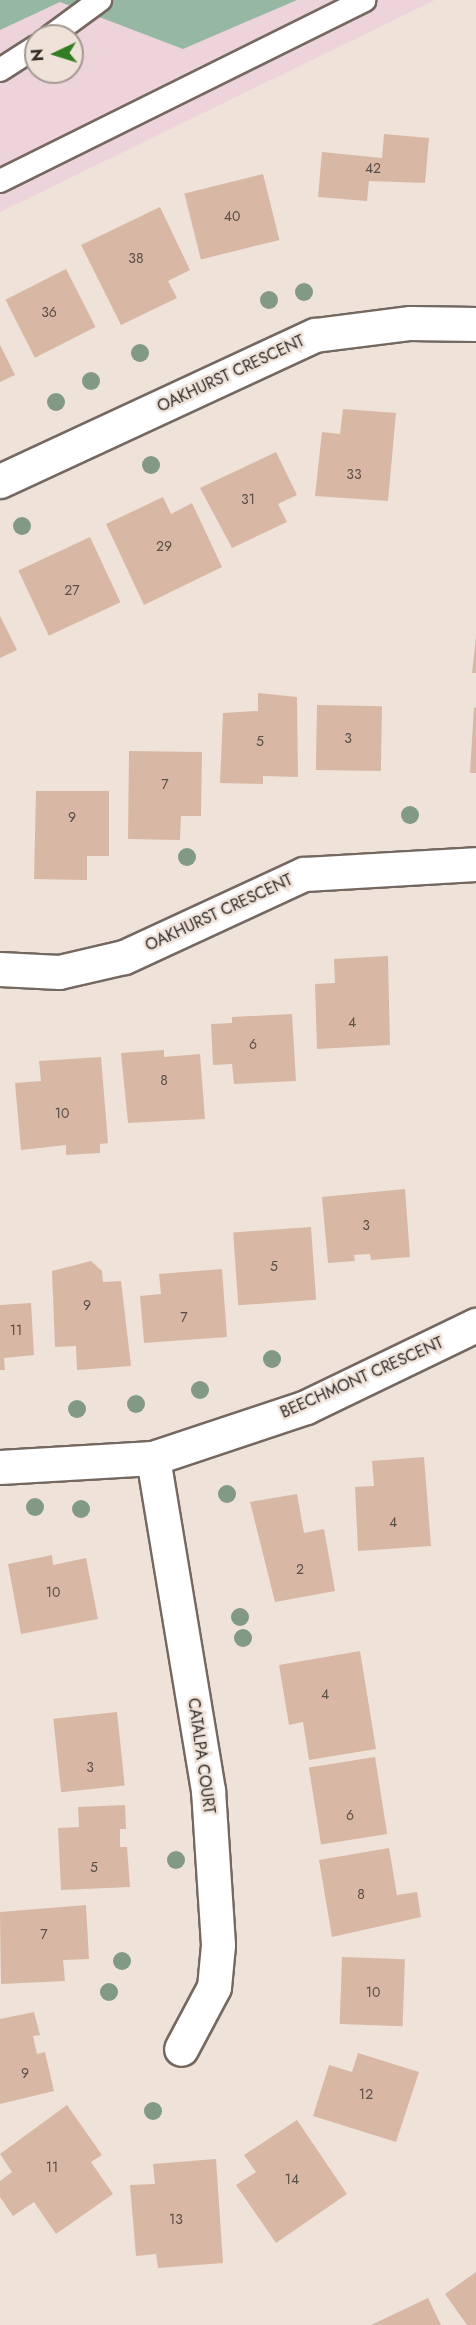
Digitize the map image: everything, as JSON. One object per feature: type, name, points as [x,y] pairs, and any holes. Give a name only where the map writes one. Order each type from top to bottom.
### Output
[{"type":"street","name":"OAKHURST CRESCENT","points":[[0,482],[315,335],[410,323],[476,324]]},
{"type":"street","name":"OAKHURST CRESCENT","points":[[0,969],[59,972],[124,957],[304,874],[476,864]]},
{"type":"street","name":"BEECHMONT CRESCENT","points":[[0,1467],[153,1458],[306,1407],[476,1325]]},
{"type":"street","name":"CATALPA COURT","points":[[153,1458],[208,1790],[218,1945],[214,1987],[182,2049]]},
{"type":"lane","points":[[67,24],[100,0]]},
{"type":"lane","points":[[0,181],[365,0]]},
{"type":"lane","points":[[0,69],[24,54]]},
{"type":"shaded area","points":[[0,0],[435,0],[0,212]]},
{"type":"green space","points":[[0,0],[297,0],[183,49],[60,2],[0,30]]},
{"type":"building","points":[[384,134],[429,138],[425,183],[369,181],[367,201],[318,197],[322,152],[382,158]]},
{"type":"building","points":[[263,174],[279,240],[201,260],[184,194]]},
{"type":"building","points":[[160,207],[190,270],[168,281],[177,298],[121,325],[81,245]]},
{"type":"building","points":[[66,269],[96,327],[35,358],[5,300]]},
{"type":"building","points":[[0,345],[15,375],[0,382]]},
{"type":"building","points":[[343,409],[396,413],[388,501],[315,496],[322,432],[340,434]]},
{"type":"building","points":[[276,452],[297,495],[278,504],[287,522],[232,548],[200,488]]},
{"type":"building","points":[[163,497],[171,514],[192,503],[222,567],[144,605],[106,524]]},
{"type":"building","points":[[90,537],[120,602],[49,636],[18,570]]},
{"type":"building","points":[[0,616],[17,650],[0,658]]},
{"type":"building","points":[[476,637],[476,673],[472,673]]},
{"type":"building","points":[[258,693],[297,697],[298,777],[263,776],[263,784],[220,783],[223,713],[258,711]]},
{"type":"building","points":[[317,705],[382,706],[381,771],[316,770]]},
{"type":"building","points":[[474,707],[476,708],[476,773],[470,773]]},
{"type":"building","points":[[129,751],[202,752],[201,816],[181,816],[180,840],[128,839]]},
{"type":"building","points":[[36,791],[109,791],[109,856],[87,856],[87,880],[34,879]]},
{"type":"building","points":[[388,956],[390,1045],[317,1049],[315,984],[335,983],[334,959]]},
{"type":"building","points":[[292,1014],[296,1081],[234,1084],[232,1064],[213,1065],[211,1024],[232,1023],[232,1017]]},
{"type":"building","points":[[164,1050],[164,1057],[200,1054],[205,1119],[128,1123],[121,1053]]},
{"type":"building","points":[[101,1057],[108,1143],[100,1144],[100,1153],[66,1155],[66,1145],[21,1150],[15,1083],[41,1081],[39,1061]]},
{"type":"building","points":[[405,1189],[410,1257],[371,1260],[370,1254],[354,1255],[355,1261],[328,1263],[322,1197]]},
{"type":"building","points":[[311,1227],[316,1300],[238,1305],[233,1232]]},
{"type":"building","points":[[91,1261],[102,1271],[103,1282],[121,1281],[131,1366],[77,1370],[76,1346],[55,1347],[52,1271]]},
{"type":"building","points":[[222,1269],[227,1337],[144,1343],[140,1296],[161,1294],[159,1274]]},
{"type":"building","points":[[31,1303],[34,1355],[4,1358],[5,1370],[0,1370],[0,1305]]},
{"type":"building","points":[[424,1457],[431,1546],[358,1551],[355,1487],[374,1486],[372,1461]]},
{"type":"building","points":[[297,1494],[304,1533],[324,1529],[335,1591],[275,1602],[250,1502]]},
{"type":"building","points":[[52,1555],[53,1565],[86,1558],[98,1619],[21,1634],[8,1564]]},
{"type":"building","points":[[360,1651],[376,1749],[309,1760],[303,1722],[289,1725],[279,1665]]},
{"type":"building","points":[[117,1712],[125,1786],[61,1792],[53,1719]]},
{"type":"building","points":[[375,1757],[387,1834],[321,1845],[309,1767]]},
{"type":"building","points":[[125,1805],[126,1829],[120,1829],[120,1847],[127,1847],[130,1887],[61,1890],[58,1828],[79,1827],[78,1807]]},
{"type":"building","points":[[389,1848],[397,1895],[417,1892],[421,1917],[332,1937],[319,1860]]},
{"type":"building","points":[[86,1905],[89,1959],[63,1960],[65,1981],[1,1984],[0,1912]]},
{"type":"building","points":[[342,1957],[405,1959],[403,2026],[340,2024]]},
{"type":"building","points":[[34,2012],[40,2035],[33,2036],[37,2054],[45,2052],[54,2091],[0,2104],[0,2019]]},
{"type":"building","points":[[358,2053],[419,2072],[396,2142],[313,2116],[329,2065],[352,2072]]},
{"type":"building","points":[[67,2105],[102,2155],[91,2162],[113,2194],[56,2234],[34,2202],[13,2216],[0,2197],[0,2181],[12,2172],[0,2154]]},
{"type":"building","points":[[297,2120],[347,2194],[276,2243],[236,2185],[256,2172],[244,2155]]},
{"type":"building","points":[[216,2159],[223,2263],[158,2268],[156,2254],[136,2256],[130,2185],[155,2184],[153,2164]]},
{"type":"building","points":[[476,2272],[476,2325],[467,2325],[445,2294]]},
{"type":"building","points":[[428,2298],[441,2325],[371,2325]]}]
